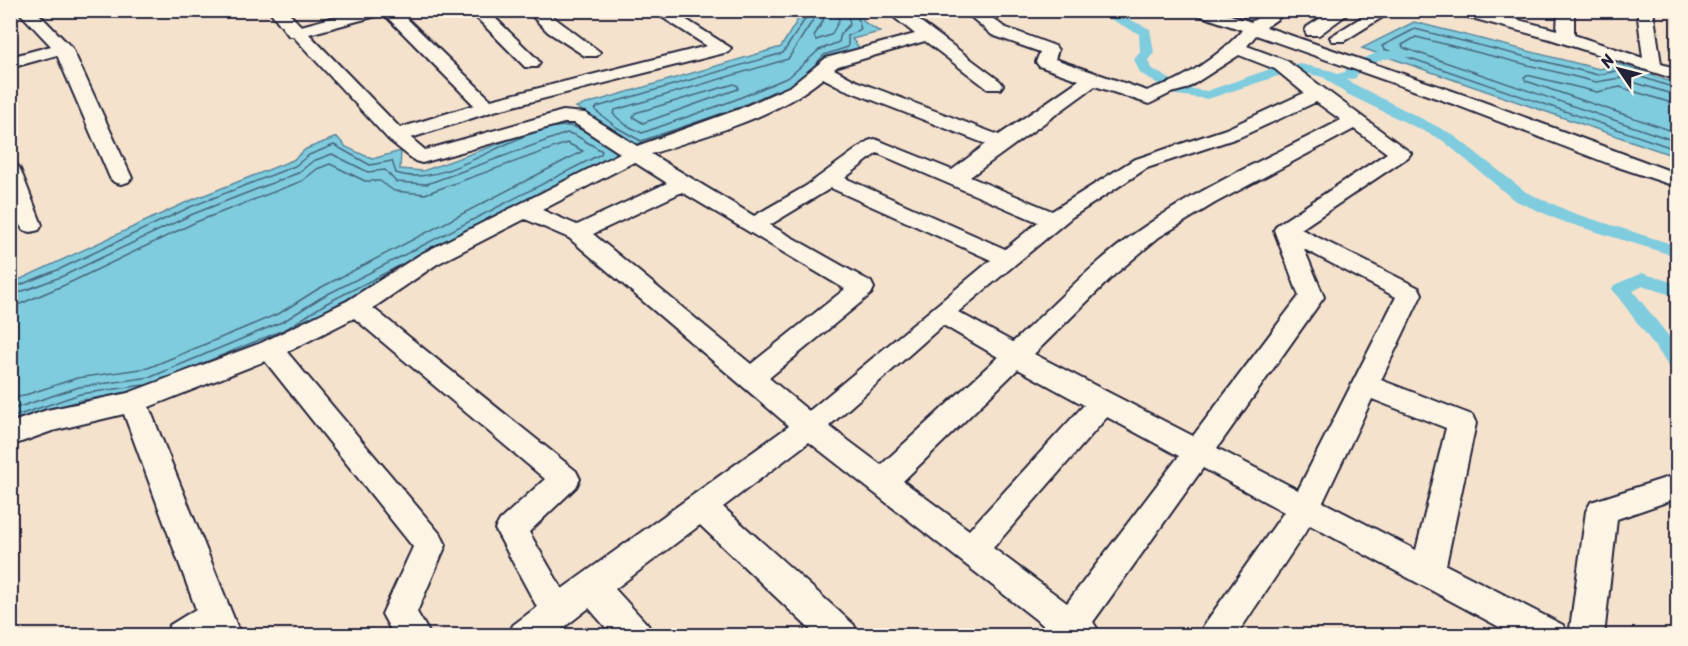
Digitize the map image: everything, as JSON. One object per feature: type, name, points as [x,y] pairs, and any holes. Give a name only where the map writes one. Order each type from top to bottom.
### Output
[{"type":"street","points":[[25,10],[63,48],[121,178]]},
{"type":"street","points":[[277,10],[295,32],[396,136],[422,157],[563,117],[578,117],[683,184],[862,288],[751,378]]},
{"type":"street","points":[[295,32],[382,10]]},
{"type":"street","points":[[388,10],[487,107]]},
{"type":"street","points":[[477,10],[531,63]]},
{"type":"street","points":[[534,10],[555,28],[591,52]]},
{"type":"street","points":[[396,136],[487,107],[722,48],[658,10]]},
{"type":"street","points":[[918,10],[901,15],[994,85]]},
{"type":"street","points":[[970,10],[998,32],[1049,50],[1045,62],[1149,98],[1237,48],[1253,28],[1282,10]]},
{"type":"street","points":[[1200,10],[1463,101],[1677,181]]},
{"type":"street","points":[[1313,31],[1345,10]]},
{"type":"street","points":[[1338,37],[1386,10]]},
{"type":"street","points":[[1459,10],[1490,14],[1677,75]]},
{"type":"street","points":[[1565,38],[1566,10]]},
{"type":"street","points":[[1646,10],[1653,67]]},
{"type":"street","points":[[10,435],[47,421],[133,402],[270,349],[356,307],[429,259],[526,211],[633,152],[755,109],[798,90],[832,62],[930,35]]},
{"type":"street","points":[[10,63],[63,48]]},
{"type":"street","points":[[1237,48],[1286,69],[1317,94],[1401,153],[1285,230]]},
{"type":"street","points":[[822,70],[850,85],[1001,143]]},
{"type":"street","points":[[955,178],[1093,79]]},
{"type":"street","points":[[525,636],[809,427],[1054,219],[1140,164],[1233,134],[1317,94]]},
{"type":"street","points":[[882,482],[1014,355],[1151,232],[1207,198],[1354,121]]},
{"type":"street","points":[[753,225],[814,191],[875,145],[1054,219]]},
{"type":"street","points":[[10,169],[31,225]]},
{"type":"street","points":[[829,179],[1006,258]]},
{"type":"street","points":[[577,233],[683,184]]},
{"type":"street","points":[[526,211],[577,233],[809,427],[1078,630],[1199,452],[1312,297],[1285,230]]},
{"type":"street","points":[[1216,636],[1305,507],[1410,294],[1285,230]]},
{"type":"street","points":[[356,307],[565,479],[511,529],[557,612]]},
{"type":"street","points":[[941,314],[1103,403],[1428,570],[1551,636]]},
{"type":"street","points":[[270,349],[430,546],[399,614],[414,636]]},
{"type":"street","points":[[1365,385],[1462,423],[1428,570]]},
{"type":"street","points":[[133,402],[220,625],[182,636]]},
{"type":"street","points":[[971,550],[1103,403]]},
{"type":"street","points":[[1586,636],[1602,512],[1677,486]]},
{"type":"street","points":[[700,506],[842,636]]},
{"type":"street","points":[[591,586],[636,636]]},
{"type":"water","points":[[803,11],[860,11],[864,22],[880,32],[852,39],[861,50],[796,89],[624,158],[328,309],[291,333],[154,390],[81,400],[11,424],[10,284],[187,202],[293,160],[306,149],[337,137],[346,147],[372,159],[401,151],[400,169],[423,171],[568,119],[614,132],[576,107],[781,47]]},
{"type":"water","points":[[1414,22],[1599,69],[1620,64],[1677,84],[1677,157],[1362,48]]},
{"type":"waterway","points":[[1099,10],[1145,32],[1147,53],[1141,59],[1145,70],[1181,92],[1208,95],[1275,72],[1300,68],[1328,74],[1350,90],[1447,137],[1520,196],[1567,217],[1678,252]]},
{"type":"waterway","points":[[1335,79],[1351,75],[1353,68],[1381,55],[1407,54]]},
{"type":"waterway","points":[[1678,291],[1642,279],[1621,289],[1668,349],[1678,366]]}]
